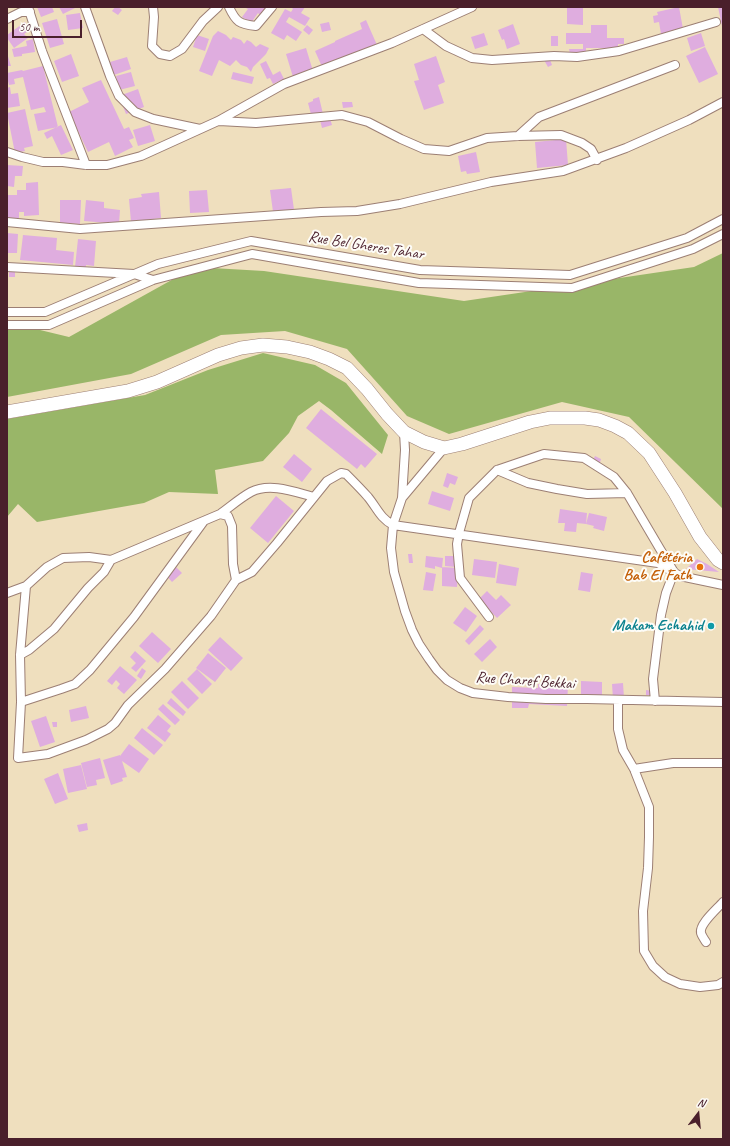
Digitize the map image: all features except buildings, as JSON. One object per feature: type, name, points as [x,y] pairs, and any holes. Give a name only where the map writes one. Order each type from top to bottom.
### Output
[{"type":"main road","points":[[7,412],[128,391],[157,382],[218,356],[241,348],[263,345],[287,347],[310,352],[347,368],[404,432],[424,442],[444,448],[462,444],[530,422],[550,418],[585,418],[599,420],[615,426],[628,433],[649,453],[700,537],[718,560],[723,562]]},
{"type":"street","points":[[85,7],[110,76],[124,101],[135,112],[153,119],[200,129]]},
{"type":"street","points":[[153,7],[154,17],[152,46],[160,54],[170,56],[182,50],[210,13],[218,7]]},
{"type":"street","points":[[210,13],[228,7],[236,20],[245,25],[256,26],[272,7]]},
{"type":"street","points":[[7,152],[43,162],[63,162],[107,166],[141,156],[218,121],[284,84],[392,43],[472,7]]},
{"type":"street","points":[[7,19],[29,9],[42,51],[86,165]]},
{"type":"street","points":[[423,29],[446,46],[472,58],[492,60],[554,56],[577,57],[619,51],[716,22]]},
{"type":"street","points":[[518,136],[539,117],[675,66]]},
{"type":"street","points":[[7,222],[80,229],[321,212],[357,211],[400,204],[491,182],[563,172],[626,148],[689,120],[723,102]]},
{"type":"street","points":[[218,121],[256,123],[342,115],[368,122],[401,139],[424,148],[449,151],[487,138],[561,135],[582,143],[591,150],[597,160]]},
{"type":"street","name":"Rue Bel Gheres Tahar","points":[[7,312],[45,312],[158,264],[251,240],[420,270],[570,275],[687,238],[723,219]]},
{"type":"street","name":"Rue Bel Gheres Tahar","points":[[7,325],[49,325],[153,280],[252,254],[419,283],[572,288],[693,249],[723,234]]},
{"type":"street","points":[[7,267],[134,274],[153,280]]},
{"type":"street","points":[[404,432],[405,450],[403,483],[405,494]]},
{"type":"street","name":"Rue Charef Bekkai","points":[[444,448],[405,494],[393,525],[391,548],[394,572],[412,630],[419,644],[437,670],[447,680],[460,688],[473,693],[546,699],[723,702]]},
{"type":"street","points":[[489,617],[460,578],[457,544],[469,498],[497,470],[544,454],[584,458],[614,477],[627,493],[660,549],[677,574]]},
{"type":"street","points":[[497,470],[528,483],[557,489],[587,494],[627,493]]},
{"type":"street","points":[[26,586],[20,655],[21,702],[18,758],[48,754],[86,740],[108,729],[115,723],[128,705],[165,668],[211,616],[236,580],[252,572],[327,481],[341,473],[346,474],[368,497],[385,521],[393,525],[658,563],[677,574],[723,585]]},
{"type":"street","points":[[7,593],[26,586],[48,567],[63,558],[89,557],[111,560],[220,514],[252,492],[263,488],[277,488],[314,497]]},
{"type":"street","points":[[220,514],[228,516],[232,526],[233,564],[236,580]]},
{"type":"street","points":[[21,702],[74,684],[90,670],[134,617],[204,520]]},
{"type":"street","points":[[658,563],[660,549]]},
{"type":"street","points":[[20,655],[29,650],[54,629],[88,588],[104,572],[111,560]]},
{"type":"street","points":[[655,701],[653,679],[660,615],[671,580],[677,574]]},
{"type":"street","points":[[618,700],[618,728],[623,750],[634,769],[649,807],[648,868],[643,911],[644,951],[653,966],[665,977],[680,984],[700,987],[718,985],[723,982]]},
{"type":"street","points":[[634,769],[673,763],[723,763]]},
{"type":"street","points":[[706,942],[701,933],[701,927],[723,902]]},
{"type":"green space","points":[[723,253],[723,509],[629,417],[562,402],[449,434],[407,416],[347,349],[285,331],[221,335],[131,374],[7,397],[7,322],[69,337],[195,267],[264,271],[464,301],[694,267]]},
{"type":"green space","points":[[263,353],[315,365],[346,383],[388,435],[382,454],[319,401],[298,416],[289,433],[263,461],[215,470],[218,494],[169,492],[144,503],[37,522],[18,504],[7,517],[7,419],[145,395],[208,370]]},
{"type":"place","name":"Cafétéria Bab El Fath","points":[[700,567]]},
{"type":"place","name":"Makam Echahid","points":[[711,626]]}]
